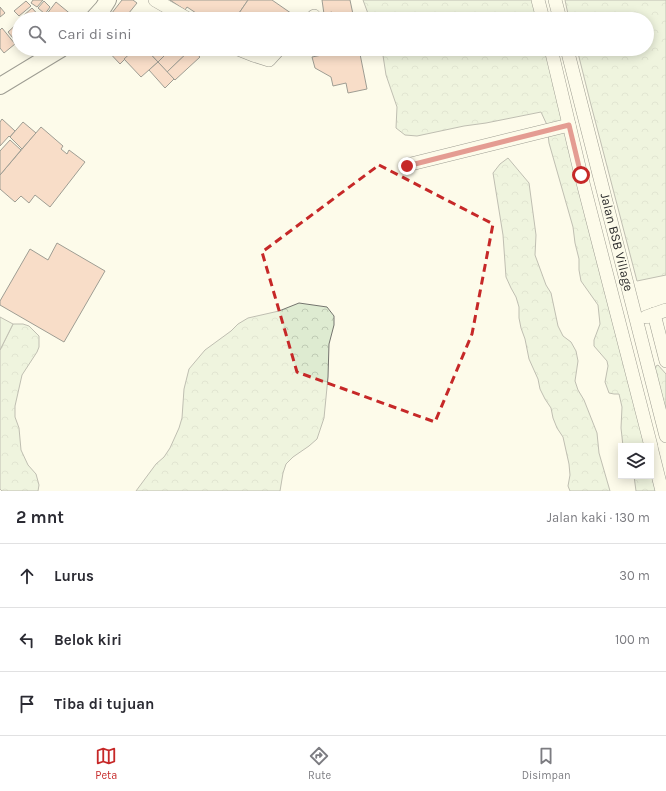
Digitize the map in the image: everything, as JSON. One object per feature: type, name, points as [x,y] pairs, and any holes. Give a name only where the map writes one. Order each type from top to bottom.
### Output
[{"type":"main road","points":[[99,12],[108,0]]},
{"type":"main road","points":[[0,86],[49,56]]},
{"type":"street","points":[[155,0],[176,12]]},
{"type":"street","points":[[538,0],[541,12]]},
{"type":"street","points":[[555,0],[558,12]]},
{"type":"street","points":[[256,56],[269,60],[273,56]]},
{"type":"street","points":[[553,56],[650,443]]},
{"type":"street","name":"Jalan BSB Village","points":[[569,56],[666,436]]},
{"type":"street","points":[[407,166],[569,125]]},
{"type":"street","points":[[637,320],[660,312],[666,361]]},
{"type":"street","points":[[654,458],[662,491]]},
{"type":"highlighted area","points":[[379,165],[493,224],[472,334],[435,422],[297,372],[262,252]]},
{"type":"green space","points":[[363,0],[535,0],[538,12],[367,12]]},
{"type":"green space","points":[[565,0],[666,0],[666,275],[637,281],[579,56],[654,56],[654,12],[568,12]]},
{"type":"green space","points":[[383,56],[550,56],[647,443],[623,443],[621,428],[622,407],[619,394],[609,393],[605,382],[608,366],[607,361],[594,346],[594,340],[600,324],[598,305],[581,281],[579,259],[573,227],[549,143],[547,125],[541,112],[417,136],[405,135],[396,128],[397,107],[386,75]]},
{"type":"green space","points":[[508,158],[529,183],[536,235],[535,255],[546,285],[551,293],[558,326],[563,336],[571,342],[576,351],[578,361],[575,381],[597,433],[599,453],[610,491],[570,491],[568,486],[570,475],[569,464],[563,437],[557,428],[551,408],[540,389],[538,379],[529,359],[519,318],[519,307],[516,297],[506,277],[503,235],[493,173],[500,164]]},
{"type":"green space","points":[[299,303],[327,307],[334,316],[334,325],[329,344],[328,377],[324,418],[317,439],[286,464],[280,491],[136,491],[170,448],[182,418],[184,389],[189,369],[205,350],[248,318],[279,311]]},
{"type":"green space","points":[[0,317],[13,324],[0,350]]},
{"type":"green space","points":[[13,324],[23,324],[29,326],[39,336],[39,347],[22,375],[15,406],[15,417],[19,428],[21,450],[28,465],[36,474],[39,485],[38,491],[2,491],[0,489],[0,350]]},
{"type":"green space","points":[[658,365],[666,374],[666,413],[655,371],[656,366]]},
{"type":"green space","points":[[654,468],[660,491],[636,491],[634,479],[654,479]]},
{"type":"building","points":[[33,0],[43,0],[37,7],[31,3]]},
{"type":"building","points":[[122,0],[133,0],[137,3],[130,12],[113,12]]},
{"type":"building","points":[[170,0],[248,0],[240,12],[194,12],[187,7],[185,10]]},
{"type":"building","points":[[248,0],[272,0],[289,12],[240,12]]},
{"type":"building","points":[[322,0],[350,0],[353,12],[324,12]]},
{"type":"building","points":[[26,1],[31,6],[24,12],[14,11]]},
{"type":"building","points":[[44,1],[50,7],[46,12],[43,12],[38,8]]},
{"type":"building","points":[[56,2],[68,12],[48,12]]},
{"type":"building","points":[[0,7],[5,13],[0,17]]},
{"type":"building","points":[[32,8],[36,12],[28,12]]},
{"type":"building","points":[[2,28],[12,40],[12,46],[4,53],[0,48],[0,30]]},
{"type":"building","points":[[12,28],[12,37],[8,32]]},
{"type":"building","points":[[113,56],[128,56],[120,64]]},
{"type":"building","points":[[127,56],[152,56],[158,62],[141,77],[124,59]]},
{"type":"building","points":[[152,56],[164,56],[158,62]]},
{"type":"building","points":[[164,56],[184,56],[167,72],[158,62]]},
{"type":"building","points":[[184,56],[200,57],[175,80],[167,72]]},
{"type":"building","points":[[360,56],[367,89],[348,93],[346,83],[333,86],[331,77],[315,68],[312,57]]},
{"type":"building","points":[[158,62],[174,79],[165,88],[149,70]]},
{"type":"building","points":[[2,119],[15,131],[0,146],[0,122]]},
{"type":"building","points":[[23,122],[36,133],[22,149],[10,137]]},
{"type":"building","points":[[41,127],[63,146],[61,149],[67,154],[69,150],[85,162],[50,207],[35,195],[29,203],[21,196],[15,202],[0,189],[0,175]]},
{"type":"building","points":[[10,140],[21,150],[0,175],[0,151]]},
{"type":"building","points":[[57,243],[105,271],[64,342],[0,305],[0,301],[30,249],[48,260]]},
{"type":"route","points":[[407,166],[569,125],[581,175]]}]
